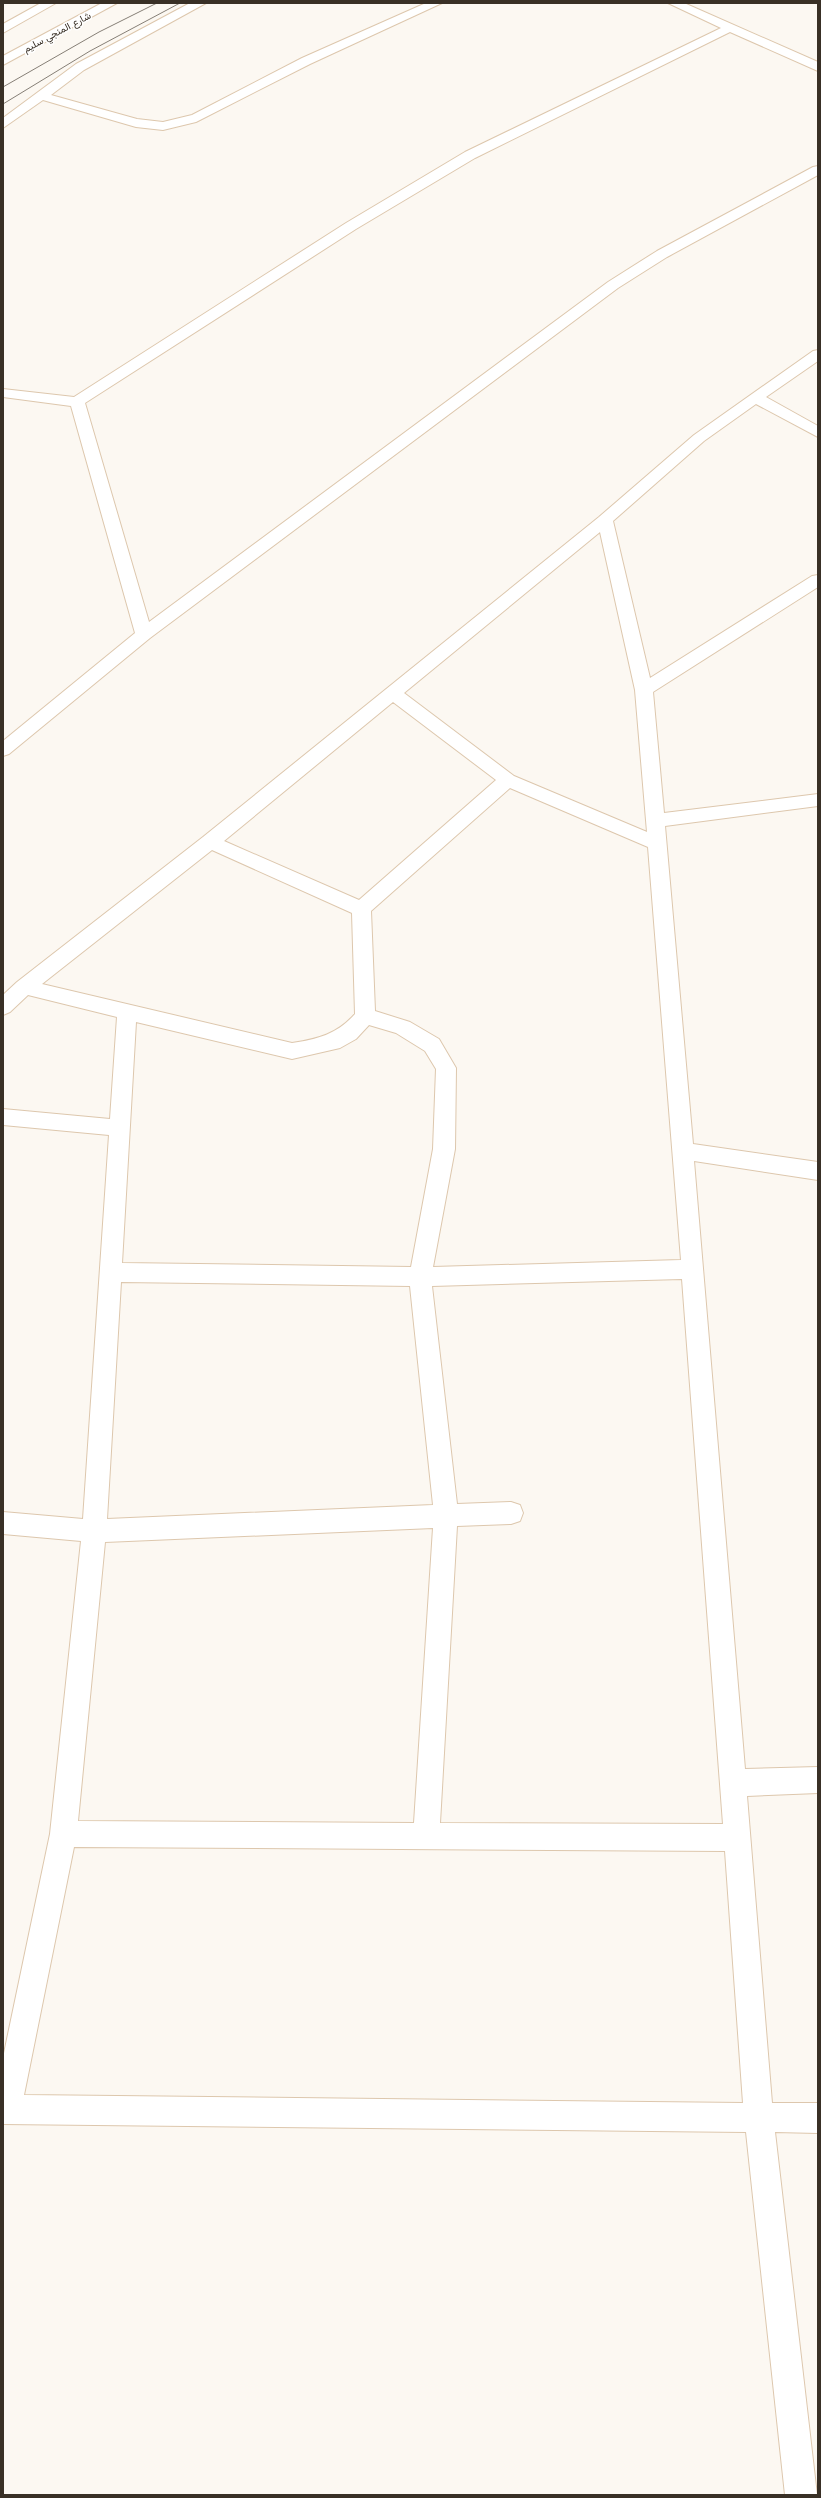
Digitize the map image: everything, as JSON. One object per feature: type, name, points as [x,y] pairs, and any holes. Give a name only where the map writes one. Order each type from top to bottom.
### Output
[{"type":"street","points":[[3,29],[50,3]]},
{"type":"street","name":"شارع المنجي سليم","points":[[3,61],[111,3]]},
{"type":"street","points":[[3,124],[80,67],[200,3]]},
{"type":"street","points":[[42,96],[136,123],[163,126],[189,120],[306,61],[436,3]]},
{"type":"street","points":[[674,3],[728,29],[818,67]]},
{"type":"street","points":[[3,393],[77,402],[286,270],[351,226],[470,155],[728,29]]},
{"type":"street","points":[[3,750],[144,634],[613,285],[662,254],[818,170]]},
{"type":"street","points":[[3,1007],[24,987],[210,842],[605,520],[699,438],[818,354]]},
{"type":"street","points":[[756,398],[818,432]]},
{"type":"street","points":[[77,402],[144,634]]},
{"type":"street","points":[[605,520],[620,574],[644,690],[693,1269],[759,2117],[801,2495]]},
{"type":"street","points":[[644,690],[818,580]]},
{"type":"street","points":[[392,693],[508,780],[655,832],[818,800]]},
{"type":"street","points":[[360,909],[508,780]]},
{"type":"street","points":[[210,842],[360,909]]},
{"type":"street","points":[[24,987],[292,1052],[330,1046],[352,1032],[365,1016],[360,909]]},
{"type":"street","points":[[127,1012],[94,1531],[62,1834],[5,2109],[818,2118]]},
{"type":"street","points":[[365,1016],[403,1027],[432,1046],[446,1068],[444,1149],[420,1277],[446,1516],[426,1837]]},
{"type":"street","points":[[3,1117],[120,1128]]},
{"type":"street","points":[[683,1151],[818,1171]]},
{"type":"street","points":[[110,1272],[420,1277],[693,1269]]},
{"type":"street","points":[[3,1523],[94,1531],[511,1513]]},
{"type":"street","points":[[733,1783],[818,1780]]},
{"type":"street","points":[[62,1834],[737,1838]]},
{"type":"tram line","points":[[3,87],[99,32],[157,3]]},
{"type":"tram line","points":[[3,104],[90,51],[180,3]]}]
